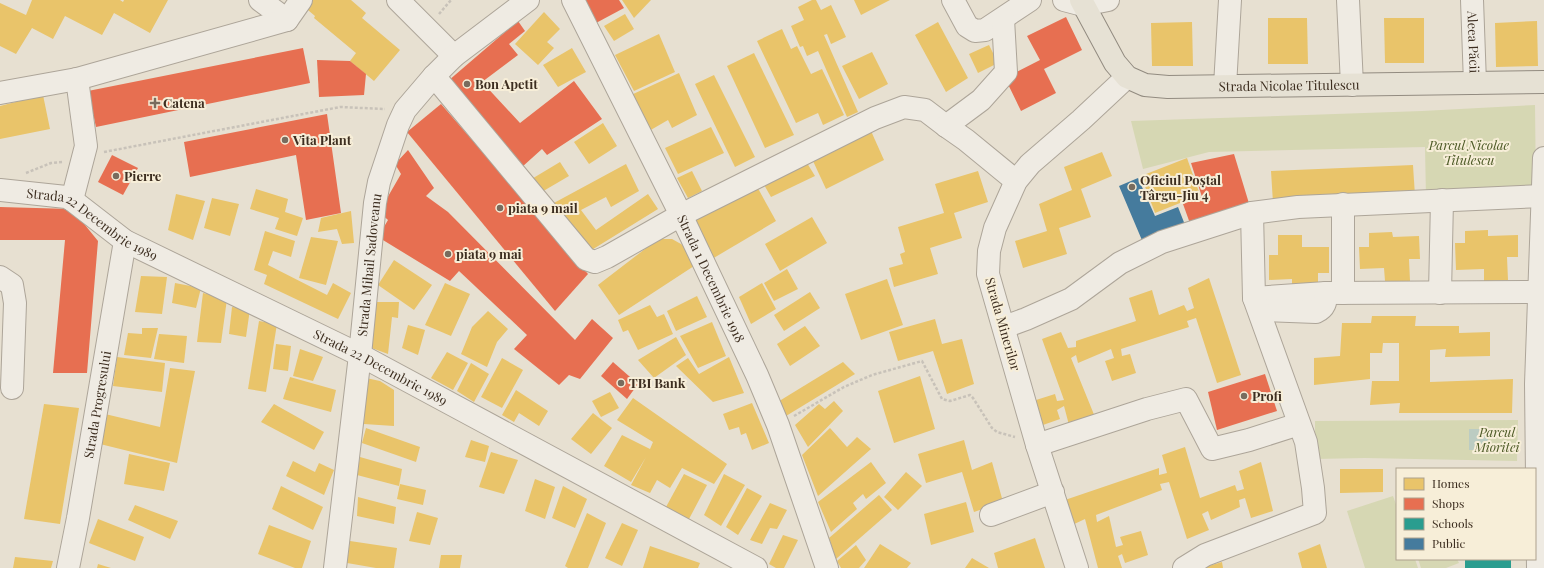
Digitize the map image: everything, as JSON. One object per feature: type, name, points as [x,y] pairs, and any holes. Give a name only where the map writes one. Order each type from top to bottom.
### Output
[{"type":"main road","name":"Strada Nicolae Titulescu","points":[[1076,2],[1115,63],[1127,77],[1145,85],[1168,87],[1544,82]]},
{"type":"street","points":[[260,0],[287,20]]},
{"type":"street","points":[[0,93],[77,79],[287,20],[301,0]]},
{"type":"street","points":[[398,0],[454,56],[528,0]]},
{"type":"street","name":"Strada 1 Decembrie 1918","points":[[573,0],[680,215],[757,375],[778,425],[827,568]]},
{"type":"street","points":[[953,0],[967,26],[975,31],[985,30],[1030,0]]},
{"type":"street","points":[[1076,2],[1108,0]]},
{"type":"street","points":[[1226,86],[1230,0]]},
{"type":"street","points":[[1348,0],[1352,85]]},
{"type":"street","name":"Aleea Păcii","points":[[1472,0],[1475,83]]},
{"type":"street","points":[[946,126],[981,100],[1006,72],[1003,19]]},
{"type":"street","name":"Strada Mihail Sadoveanu","points":[[335,568],[360,355],[375,203],[379,182],[398,125],[405,110],[434,76],[454,56]]},
{"type":"street","points":[[434,76],[586,259],[595,262],[607,257],[680,215],[875,118],[904,107],[926,110],[966,140],[1016,181]]},
{"type":"street","name":"Strada Minerilor","points":[[1077,568],[1038,445],[988,274],[989,251],[995,228],[1016,181],[1030,164],[1081,120],[1127,77]]},
{"type":"street","points":[[72,200],[86,146],[77,79]]},
{"type":"street","points":[[1538,568],[1541,530],[1540,292],[1544,158]]},
{"type":"street","name":"Strada 22 Decembrie 1989","points":[[0,190],[66,197],[72,200],[125,241],[360,355],[756,568]]},
{"type":"street","points":[[1004,328],[1071,299],[1120,263],[1162,242],[1252,213],[1298,207],[1343,204],[1543,196]]},
{"type":"street","points":[[1440,293],[1442,200]]},
{"type":"street","points":[[1256,304],[1316,312],[1322,309],[1335,293],[1343,204]]},
{"type":"street","points":[[1184,568],[1205,556],[1315,513],[1306,442],[1256,304],[1252,213]]},
{"type":"street","name":"Strada Progresului","points":[[68,568],[78,518],[125,241]]},
{"type":"street","points":[[0,277],[12,285],[15,303],[12,388]]},
{"type":"street","points":[[1335,293],[1540,292]]},
{"type":"street","points":[[1038,445],[1147,409],[1186,399],[1212,449],[1249,440],[1299,424]]},
{"type":"street","points":[[991,515],[1053,492]]},
{"type":"path","points":[[22,175],[51,163],[81,162],[101,152],[340,107],[405,110]]},
{"type":"path","points":[[778,425],[844,387],[872,375],[922,361],[942,399],[950,400],[970,395],[992,428],[997,432],[1038,445]]},
{"type":"green space","name":"Parcul Nicolae Titulescu","points":[[1535,105],[1536,193],[1426,198],[1425,147],[1209,152],[1143,169],[1131,121],[1422,111]]},
{"type":"green space","name":"Parcul Mioritei","points":[[1518,420],[1517,461],[1365,458],[1315,459],[1315,421]]},
{"type":"green space","points":[[1393,496],[1396,504],[1396,560],[1415,560],[1418,568],[1365,568],[1347,511]]},
{"type":"green space","points":[[1418,560],[1458,560],[1459,563],[1446,568],[1421,568]]},
{"type":"shaded area","points":[[1469,429],[1488,429],[1488,450],[1469,450]]},
{"type":"building: Homes","points":[[32,0],[120,0],[123,2],[124,0],[168,0],[150,33],[114,13],[102,35],[65,16],[53,39],[32,28],[16,54],[0,46],[0,3],[26,15]]},
{"type":"building: Homes","points":[[306,0],[351,0],[366,13],[362,18],[400,50],[374,81],[350,61],[356,53],[314,18],[315,16],[302,5]]},
{"type":"building: Homes","points":[[622,0],[651,0],[634,18]]},
{"type":"building: Homes","points":[[812,0],[816,0],[821,10],[831,5],[846,37],[831,44],[827,34],[824,35],[858,112],[847,117],[818,51],[807,56],[803,46],[800,47],[791,26],[804,20],[798,7]]},
{"type":"building: Homes","points":[[854,0],[890,0],[861,15]]},
{"type":"building: Homes","points":[[544,12],[560,29],[547,42],[554,48],[538,65],[515,44]]},
{"type":"building: Homes","points":[[625,14],[634,29],[614,41],[604,26]]},
{"type":"building: Homes","points":[[1268,18],[1307,18],[1308,64],[1268,64]]},
{"type":"building: Homes","points":[[1384,18],[1424,18],[1424,63],[1385,63]]},
{"type":"building: Homes","points":[[1537,21],[1538,66],[1496,67],[1495,23]]},
{"type":"building: Homes","points":[[938,22],[968,78],[946,92],[915,35]]},
{"type":"building: Homes","points":[[1192,22],[1193,66],[1152,66],[1151,23]]},
{"type":"building: Homes","points":[[782,29],[791,49],[797,46],[811,74],[822,69],[844,115],[823,125],[818,113],[796,123],[757,41]]},
{"type":"building: Homes","points":[[659,34],[675,72],[634,91],[615,55]]},
{"type":"building: Homes","points":[[989,45],[998,63],[978,73],[969,54]]},
{"type":"building: Homes","points":[[572,48],[586,72],[558,87],[543,65]]},
{"type":"building: Homes","points":[[872,52],[888,84],[859,99],[842,66]]},
{"type":"building: Homes","points":[[754,53],[794,135],[765,148],[727,66]]},
{"type":"building: Homes","points":[[679,73],[697,115],[672,128],[668,120],[649,131],[631,95]]},
{"type":"building: Homes","points":[[714,75],[755,157],[735,167],[695,84]]},
{"type":"building: Homes","points":[[43,95],[50,129],[0,139],[0,106]]},
{"type":"building: Homes","points":[[603,123],[617,146],[589,164],[574,142]]},
{"type":"building: Homes","points":[[711,127],[724,153],[678,174],[665,148]]},
{"type":"building: Homes","points":[[871,131],[884,160],[826,189],[813,161]]},
{"type":"building: Homes","points":[[1102,152],[1112,176],[1081,189],[1091,217],[1059,228],[1067,254],[1023,268],[1015,241],[1047,231],[1039,204],[1072,190],[1064,167]]},
{"type":"building: Homes","points":[[1187,158],[1200,195],[1155,213],[1141,176]]},
{"type":"building: Homes","points":[[560,162],[569,176],[540,193],[530,180]]},
{"type":"building: Homes","points":[[807,163],[815,176],[771,197],[763,183]]},
{"type":"building: Homes","points":[[626,164],[639,191],[611,207],[606,197],[581,210],[596,230],[648,194],[658,209],[590,251],[552,204]]},
{"type":"building: Homes","points":[[1413,165],[1415,196],[1273,203],[1271,171]]},
{"type":"building: Homes","points":[[692,171],[702,191],[688,198],[677,178]]},
{"type":"building: Homes","points":[[978,171],[988,202],[954,213],[962,238],[930,248],[938,274],[894,287],[889,268],[903,264],[900,254],[905,252],[898,227],[944,213],[935,184]]},
{"type":"building: Homes","points":[[755,183],[776,221],[712,259],[691,217]]},
{"type":"building: Homes","points":[[256,189],[288,199],[285,212],[303,218],[297,236],[275,229],[279,218],[250,209]]},
{"type":"building: Homes","points":[[176,194],[205,201],[193,240],[168,230]]},
{"type":"building: Homes","points":[[212,198],[239,204],[230,236],[204,228]]},
{"type":"building: Homes","points":[[351,211],[354,243],[342,244],[337,229],[318,232],[321,218]]},
{"type":"building: Homes","points":[[812,217],[827,243],[780,271],[765,244]]},
{"type":"building: Homes","points":[[1488,230],[1488,236],[1518,235],[1518,257],[1507,257],[1508,280],[1484,281],[1484,269],[1456,270],[1455,243],[1465,243],[1465,231]]},
{"type":"building: Homes","points":[[265,231],[295,241],[291,257],[273,251],[268,265],[327,295],[333,283],[351,293],[338,319],[264,284],[267,275],[254,270]]},
{"type":"building: Homes","points":[[1392,232],[1393,237],[1419,236],[1420,259],[1409,259],[1410,281],[1385,281],[1384,268],[1360,269],[1359,247],[1369,247],[1369,233]]},
{"type":"building: Homes","points":[[1278,235],[1302,235],[1302,247],[1329,247],[1329,273],[1318,273],[1318,289],[1292,289],[1292,279],[1269,280],[1269,255],[1278,255]]},
{"type":"building: Homes","points":[[311,237],[338,241],[326,285],[299,278]]},
{"type":"building: Homes","points":[[658,239],[672,239],[681,244],[687,249],[694,266],[619,315],[598,285]]},
{"type":"building: Homes","points":[[394,260],[432,285],[414,310],[378,285]]},
{"type":"building: Homes","points":[[787,269],[798,289],[774,301],[764,283]]},
{"type":"building: Homes","points":[[141,276],[167,277],[162,314],[135,312]]},
{"type":"building: Homes","points":[[1209,278],[1241,375],[1217,383],[1196,318],[1187,321],[1189,327],[1121,349],[1122,356],[1130,354],[1136,373],[1112,381],[1105,361],[1114,358],[1111,349],[1078,363],[1076,355],[1071,358],[1095,417],[1069,425],[1064,406],[1057,410],[1060,419],[1043,425],[1036,400],[1055,394],[1057,401],[1064,400],[1042,339],[1061,332],[1068,348],[1076,347],[1076,341],[1136,321],[1129,298],[1152,290],[1159,315],[1184,305],[1187,311],[1194,308],[1188,288]]},
{"type":"building: Homes","points":[[887,279],[903,325],[861,340],[845,294]]},
{"type":"building: Homes","points":[[175,283],[201,288],[196,308],[172,303]]},
{"type":"building: Homes","points":[[445,283],[470,294],[451,336],[425,325]]},
{"type":"building: Homes","points":[[762,283],[776,309],[751,324],[739,297]]},
{"type":"building: Homes","points":[[810,292],[820,308],[784,331],[774,315]]},
{"type":"building: Homes","points":[[203,293],[227,299],[221,343],[197,342]]},
{"type":"building: Homes","points":[[697,296],[707,317],[676,331],[667,311]]},
{"type":"building: Homes","points":[[372,302],[399,302],[398,318],[392,317],[388,354],[369,347]]},
{"type":"building: Homes","points":[[650,305],[657,317],[664,314],[673,334],[638,350],[628,330],[623,332],[618,320]]},
{"type":"building: Homes","points":[[232,307],[250,309],[246,337],[229,334]]},
{"type":"building: Homes","points":[[488,311],[508,329],[497,342],[487,367],[461,354],[472,327]]},
{"type":"building: Homes","points":[[1372,316],[1416,316],[1415,326],[1459,326],[1459,333],[1490,332],[1490,356],[1445,357],[1446,349],[1430,350],[1430,382],[1513,379],[1512,413],[1399,413],[1400,403],[1370,405],[1372,381],[1399,381],[1399,343],[1383,343],[1382,353],[1370,353],[1370,379],[1314,385],[1314,358],[1340,356],[1342,323],[1371,323]]},
{"type":"building: Homes","points":[[935,319],[942,344],[962,339],[974,384],[947,394],[933,351],[898,361],[889,332]]},
{"type":"building: Homes","points":[[259,321],[277,324],[266,392],[248,389]]},
{"type":"building: Homes","points":[[712,322],[726,356],[698,368],[680,336]]},
{"type":"building: Homes","points":[[408,325],[425,330],[418,355],[402,348]]},
{"type":"building: Homes","points":[[805,326],[820,346],[790,366],[777,344]]},
{"type":"building: Homes","points":[[142,328],[158,328],[151,358],[124,355],[128,333],[142,334]]},
{"type":"building: Homes","points":[[159,334],[187,336],[184,363],[154,359]]},
{"type":"building: Homes","points":[[676,337],[686,355],[654,378],[638,360]]},
{"type":"building: Homes","points":[[276,344],[291,346],[288,371],[273,369]]},
{"type":"building: Homes","points":[[300,349],[323,357],[313,381],[293,376]]},
{"type":"building: Homes","points":[[447,352],[468,363],[453,390],[431,378]]},
{"type":"building: Homes","points":[[117,357],[165,363],[162,392],[113,386]]},
{"type":"building: Homes","points":[[729,357],[744,393],[713,402],[676,366],[688,358],[699,374]]},
{"type":"building: Homes","points":[[502,358],[523,370],[502,408],[481,397]]},
{"type":"building: Homes","points":[[843,362],[855,374],[786,416],[776,403]]},
{"type":"building: Homes","points":[[471,363],[489,374],[474,402],[457,391]]},
{"type":"building: Homes","points":[[170,368],[195,371],[177,463],[100,444],[105,414],[160,427]]},
{"type":"building: Homes","points":[[920,376],[935,429],[894,443],[878,391]]},
{"type":"building: Homes","points":[[290,377],[336,390],[331,412],[283,399]]},
{"type":"building: Homes","points":[[366,378],[380,381],[394,390],[394,426],[364,424]]},
{"type":"building: Homes","points":[[516,390],[548,411],[539,426],[519,413],[514,422],[502,415]]},
{"type":"building: Homes","points":[[610,392],[619,408],[601,417],[592,401]]},
{"type":"building: Homes","points":[[633,398],[727,464],[714,484],[682,468],[670,488],[657,480],[650,493],[631,485],[646,457],[631,482],[604,466],[622,435],[650,449],[653,442],[617,420]]},
{"type":"building: Homes","points":[[834,401],[843,411],[808,447],[795,425],[819,404],[825,409]]},
{"type":"building: Homes","points":[[752,403],[769,443],[752,450],[746,433],[741,435],[739,427],[729,430],[723,414]]},
{"type":"building: Homes","points":[[44,404],[79,408],[60,524],[24,519]]},
{"type":"building: Homes","points":[[274,404],[324,432],[314,450],[261,422]]},
{"type":"building: Homes","points":[[593,413],[612,428],[591,454],[571,439]]},
{"type":"building: Homes","points":[[366,428],[420,447],[416,462],[362,443]]},
{"type":"building: Homes","points":[[830,428],[847,447],[857,437],[871,449],[818,496],[802,455]]},
{"type":"building: Homes","points":[[471,440],[489,446],[485,462],[465,457]]},
{"type":"building: Homes","points":[[964,440],[972,470],[992,462],[1003,502],[974,512],[962,472],[926,483],[918,454]]},
{"type":"building: Homes","points":[[1185,447],[1200,498],[1235,485],[1237,491],[1244,489],[1239,471],[1261,462],[1273,511],[1251,518],[1245,498],[1239,500],[1240,507],[1211,520],[1208,511],[1202,514],[1209,530],[1187,539],[1169,482],[1160,484],[1162,490],[1096,515],[1097,522],[1109,516],[1116,547],[1123,545],[1120,537],[1141,531],[1148,555],[1125,563],[1122,554],[1118,556],[1122,568],[1098,568],[1085,519],[1070,526],[1062,501],[1159,468],[1159,475],[1167,473],[1162,455]]},
{"type":"building: Homes","points":[[491,452],[518,460],[504,494],[479,487]]},
{"type":"building: Homes","points":[[129,454],[170,463],[164,491],[124,484]]},
{"type":"building: Homes","points":[[360,457],[402,469],[399,486],[357,475]]},
{"type":"building: Homes","points":[[293,461],[315,472],[319,463],[334,470],[324,495],[286,476]]},
{"type":"building: Homes","points":[[871,462],[886,483],[866,499],[863,494],[853,503],[857,509],[831,532],[818,502]]},
{"type":"building: Homes","points":[[1340,469],[1383,469],[1383,492],[1340,493]]},
{"type":"building: Homes","points":[[906,472],[922,486],[898,510],[884,497]]},
{"type":"building: Homes","points":[[684,474],[707,485],[689,519],[666,507]]},
{"type":"building: Homes","points":[[724,474],[745,485],[721,526],[704,515]]},
{"type":"building: Homes","points":[[535,479],[555,487],[545,519],[525,511]]},
{"type":"building: Homes","points":[[400,484],[426,490],[423,505],[397,499]]},
{"type":"building: Homes","points":[[281,486],[323,507],[313,530],[272,509]]},
{"type":"building: Homes","points":[[563,486],[587,499],[575,528],[552,518]]},
{"type":"building: Homes","points":[[747,488],[762,496],[738,535],[726,527]]},
{"type":"building: Homes","points":[[879,495],[892,510],[836,559],[829,538]]},
{"type":"building: Homes","points":[[358,497],[396,507],[394,524],[357,516]]},
{"type":"building: Homes","points":[[966,502],[974,532],[931,545],[924,514]]},
{"type":"building: Homes","points":[[770,503],[787,510],[777,529],[770,528],[762,544],[750,540]]},
{"type":"building: Homes","points":[[135,505],[178,521],[170,539],[128,520]]},
{"type":"building: Homes","points":[[417,512],[438,518],[430,545],[409,541]]},
{"type":"building: Homes","points":[[587,513],[606,523],[588,568],[568,568],[565,566]]},
{"type":"building: Homes","points":[[98,519],[144,537],[135,561],[89,543]]},
{"type":"building: Homes","points":[[622,523],[638,530],[622,566],[605,558]]},
{"type":"building: Homes","points":[[269,525],[311,541],[302,568],[295,568],[258,554]]},
{"type":"building: Homes","points":[[783,535],[798,540],[784,568],[776,568],[769,564]]},
{"type":"building: Homes","points":[[1035,538],[1045,568],[998,568],[994,553]]},
{"type":"building: Homes","points":[[350,541],[397,548],[394,568],[376,568],[347,563]]},
{"type":"building: Homes","points":[[880,544],[911,563],[907,568],[864,568]]},
{"type":"building: Homes","points":[[1320,544],[1327,568],[1302,568],[1298,553]]},
{"type":"building: Homes","points":[[856,545],[866,560],[859,568],[841,568],[837,561]]},
{"type":"building: Homes","points":[[650,546],[700,563],[698,568],[643,568]]},
{"type":"building: Homes","points":[[441,555],[462,555],[460,568],[439,568]]},
{"type":"building: Homes","points":[[15,557],[53,561],[51,568],[13,568]]},
{"type":"building: Homes","points":[[972,558],[989,568],[965,568]]},
{"type":"building: Homes","points":[[1222,562],[1223,568],[1202,568]]},
{"type":"building: Homes","points":[[98,564],[111,568],[97,568]]},
{"type":"building: Shops","points":[[584,0],[619,0],[624,8],[596,23]]},
{"type":"building: Shops","points":[[1066,17],[1082,50],[1044,69],[1056,93],[1021,111],[1005,78],[1040,60],[1027,36]]},
{"type":"building: Shops","points":[[518,21],[525,31],[509,44],[518,55],[482,82],[520,123],[574,81],[602,119],[547,155],[542,149],[522,167],[448,81]]},
{"type":"building: Shops","points":[[303,48],[310,83],[96,127],[88,91]]},
{"type":"building: Shops","points":[[317,60],[350,61],[366,74],[364,95],[319,97]]},
{"type":"building: Shops","name":"piata 9 mail","points":[[441,104],[588,274],[555,311],[407,132]]},
{"type":"building: Shops","points":[[327,114],[341,213],[306,220],[296,155],[190,177],[184,142]]},
{"type":"building: Shops","name":"piata 9 mai","points":[[408,150],[434,188],[426,196],[448,212],[575,340],[592,319],[613,338],[580,379],[569,375],[559,385],[514,349],[527,335],[459,271],[450,281],[378,237],[388,220],[379,212],[401,174],[395,164]]},
{"type":"building: Shops","points":[[1234,154],[1251,210],[1192,229],[1183,204],[1202,197],[1191,163]]},
{"type":"building: Shops","points":[[112,155],[138,168],[123,195],[98,182]]},
{"type":"building: Shops","points":[[0,207],[72,209],[98,241],[87,373],[53,373],[65,240],[0,240]]},
{"type":"building: Shops","points":[[613,362],[638,384],[627,399],[601,376]]},
{"type":"building: Shops","points":[[1265,374],[1277,411],[1217,430],[1208,392]]},
{"type":"building: Schools","points":[[1465,560],[1511,560],[1511,568],[1465,568]]},
{"type":"building: Public","points":[[1138,178],[1155,216],[1178,207],[1187,230],[1144,245],[1119,186]]},
{"type":"place","name":"Bon Apetit","points":[[467,84]]},
{"type":"place","name":"Catena","points":[[155,103]]},
{"type":"place","name":"Vita Plant","points":[[285,140]]},
{"type":"place","name":"Pierre","points":[[116,176]]},
{"type":"place","name":"Oficiul Poștal Târgu-Jiu 4","points":[[1132,187]]},
{"type":"place","name":"piata 9 mail","points":[[500,208]]},
{"type":"place","name":"piata 9 mai","points":[[448,254]]},
{"type":"place","name":"TBI Bank","points":[[621,383]]},
{"type":"place","name":"Profi","points":[[1244,396]]}]
